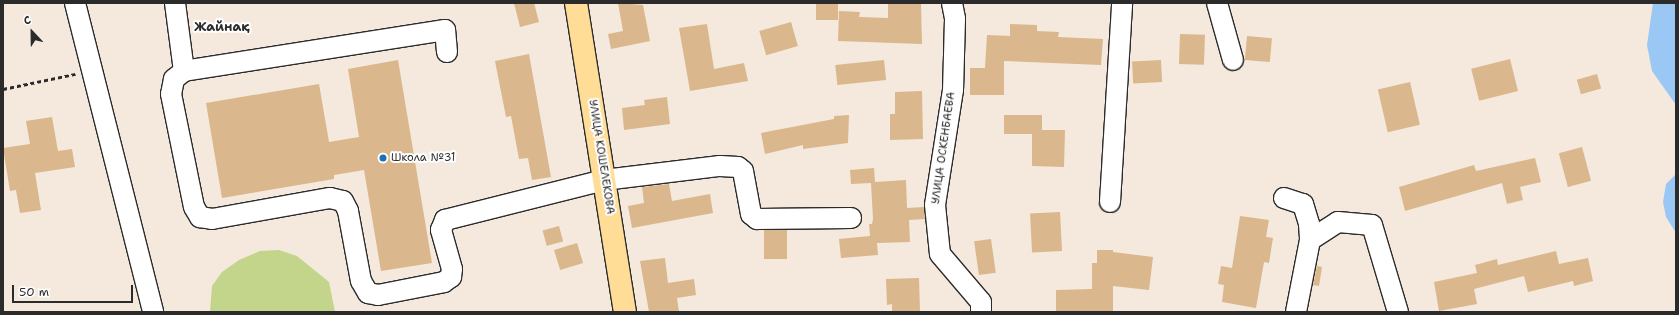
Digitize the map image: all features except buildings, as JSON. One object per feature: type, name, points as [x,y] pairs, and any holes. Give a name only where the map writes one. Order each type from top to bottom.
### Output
[{"type":"main road","name":"УЛИЦА КОШЕЛЕКОВА","points":[[576,3],[625,312]]},
{"type":"street","points":[[75,3],[153,312]]},
{"type":"street","points":[[175,3],[184,71]]},
{"type":"street","name":"УЛИЦА ОСКЕНБАЕВА","points":[[952,3],[955,19],[953,90],[935,205],[940,254],[981,307]]},
{"type":"street","points":[[1110,202],[1122,3]]},
{"type":"street","points":[[1217,3],[1233,60]]},
{"type":"street","points":[[447,52],[445,30],[184,71],[174,80],[170,94],[194,206],[200,217],[212,219],[330,198],[343,200],[348,211],[361,281],[368,293],[378,295],[444,282],[452,277],[452,269],[441,230],[445,220],[604,180],[720,166],[738,167],[743,171],[751,214],[757,220],[851,218]]},
{"type":"street","points":[[1284,198],[1303,204],[1309,224],[1310,240],[1296,312]]},
{"type":"street","points":[[1310,240],[1338,222],[1372,225],[1398,312]]},
{"type":"path","points":[[3,89],[93,70]]},
{"type":"green space","points":[[279,250],[297,256],[329,282],[335,312],[210,312],[212,286],[222,272],[239,260],[260,251]]},
{"type":"water","points":[[1653,3],[1676,3],[1676,105],[1652,71],[1647,45]]},
{"type":"water","points":[[1676,174],[1676,233],[1666,217],[1663,202],[1666,184]]},
{"type":"place","name":"Школа №31","points":[[383,158]]},
{"type":"district","name":"Жайнақ","points":[[222,27]]}]
